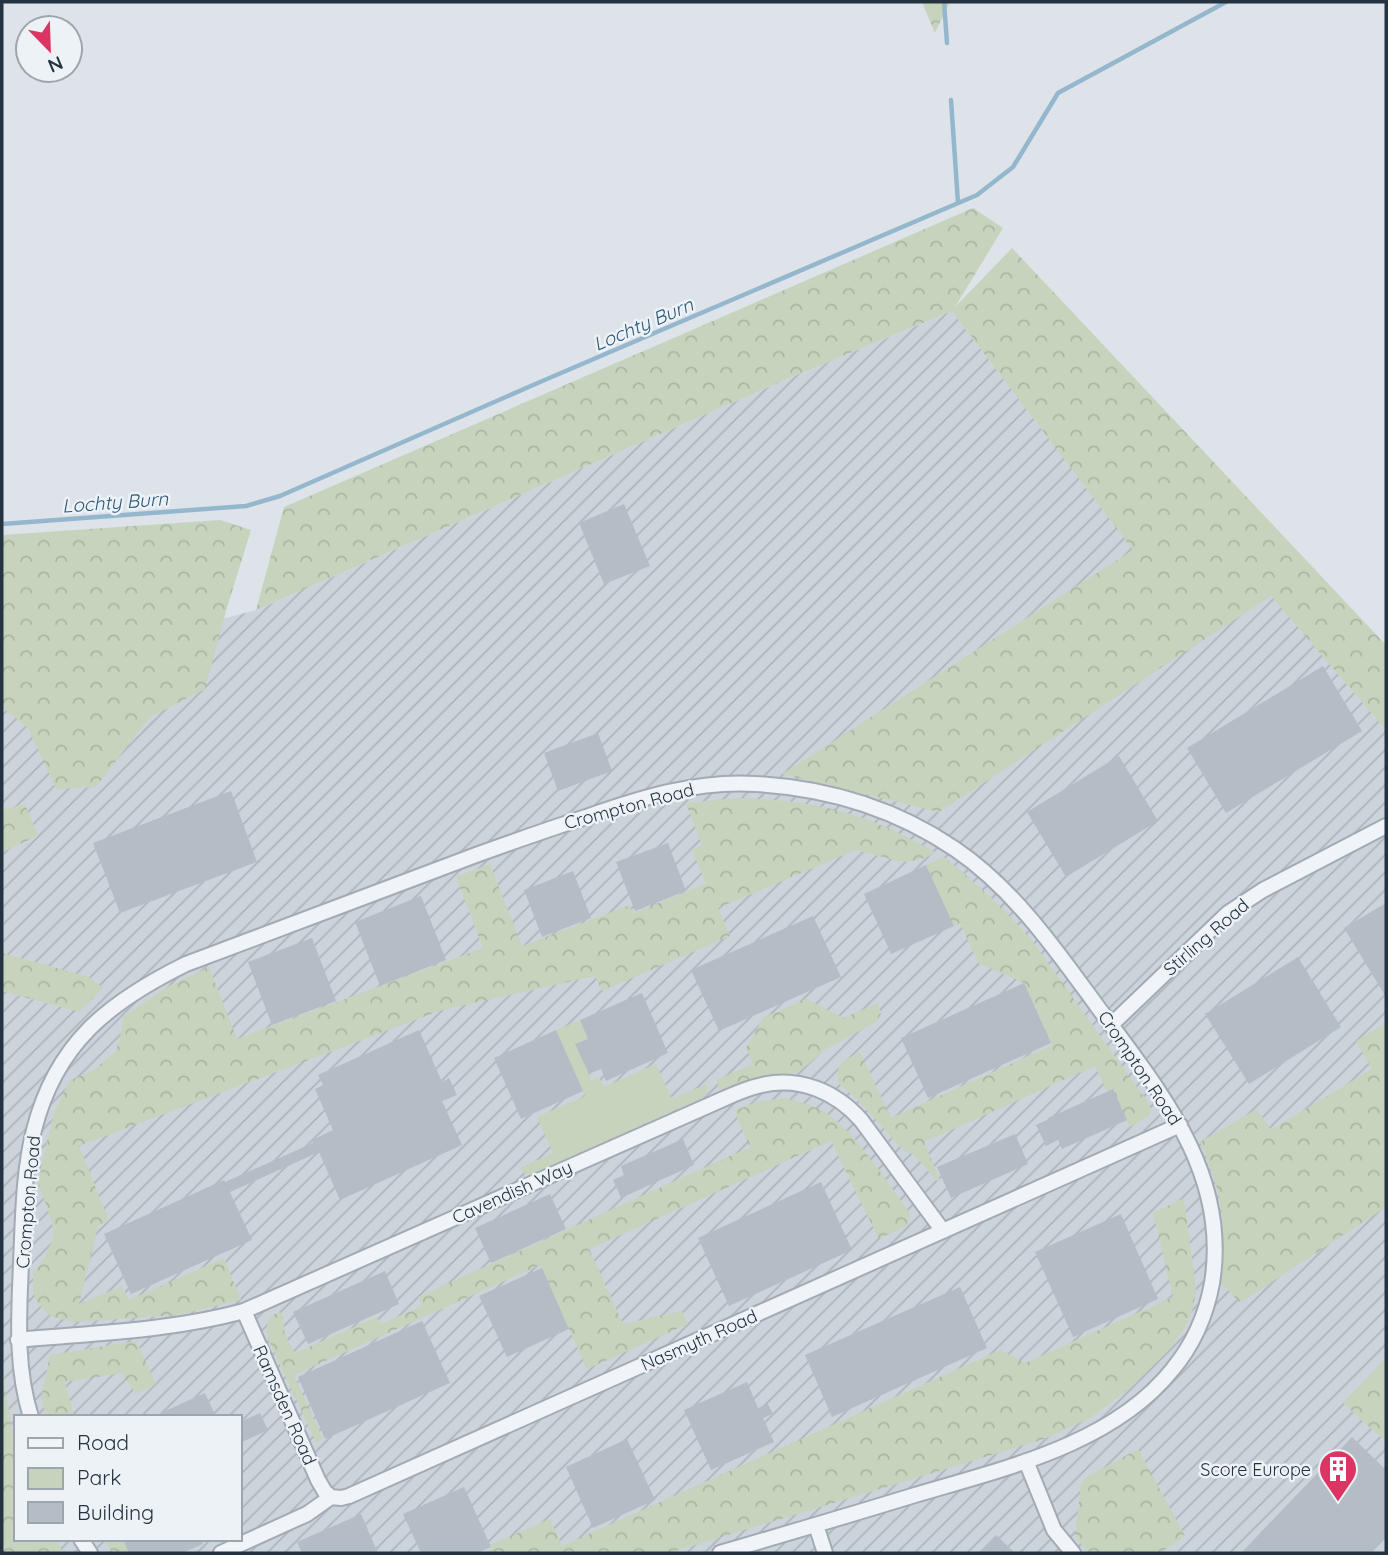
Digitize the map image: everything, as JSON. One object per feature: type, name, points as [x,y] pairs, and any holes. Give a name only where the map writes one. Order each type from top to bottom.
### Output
[{"type":"street","name":"Crompton Road","points":[[31,1415],[21,1374],[18,1340],[23,1224],[33,1132],[50,1083],[59,1066],[76,1043],[106,1012],[155,979],[186,964],[518,839],[650,796],[717,784],[750,783],[812,790],[842,797],[899,818],[952,847],[987,874],[1028,916],[1111,1024],[1180,1125],[1203,1175],[1210,1199],[1215,1233],[1214,1270],[1210,1297],[1200,1326],[1172,1370],[1142,1400],[1088,1435],[1026,1461],[720,1553]]},
{"type":"street","name":"Stirling Road","points":[[1111,1024],[1228,913],[1263,890],[1386,826]]},
{"type":"street","name":"Cavendish Way","points":[[18,1340],[177,1325],[244,1311],[721,1100],[748,1089],[775,1083],[789,1082],[811,1086],[828,1093],[847,1106],[943,1231]]},
{"type":"street","name":"Nasmyth Road","points":[[220,1553],[307,1514],[331,1497],[349,1496],[1180,1125]]},
{"type":"street","name":"Ramsden Road","points":[[244,1311],[318,1480],[331,1497]]},
{"type":"street","points":[[1026,1461],[1054,1530],[1073,1553]]},
{"type":"street","points":[[816,1525],[825,1553]]},
{"type":"shaded area","points":[[952,311],[1133,549],[1271,595],[1386,730],[1386,1553],[2,1553],[2,636],[71,659],[256,610],[780,382]]},
{"type":"green space","points":[[922,2],[950,2],[935,33]]},
{"type":"green space","points":[[973,208],[1003,228],[955,307],[1012,248],[1386,645],[1386,730],[1271,596],[939,812],[782,774],[1133,550],[952,311],[780,382],[256,610],[284,507]]},
{"type":"green space","points":[[220,520],[251,530],[205,689],[149,718],[96,787],[56,789],[28,728],[2,707],[2,535]]},
{"type":"green space","points":[[736,798],[791,802],[840,811],[887,828],[936,853],[906,862],[856,850],[718,908],[730,936],[602,991],[595,976],[439,1011],[79,1146],[109,1221],[98,1226],[79,1304],[122,1286],[129,1300],[224,1258],[241,1300],[177,1315],[74,1322],[49,1315],[38,1304],[33,1290],[33,1273],[45,1257],[53,1238],[52,1222],[39,1185],[54,1113],[69,1081],[95,1069],[115,1052],[123,1017],[167,987],[209,967],[237,1039],[483,948],[456,877],[490,864],[522,946],[630,905],[633,913],[706,884],[692,850],[702,845],[686,803]]},
{"type":"green space","points":[[25,804],[38,836],[2,852],[2,810]]},
{"type":"green space","points":[[944,857],[990,897],[1033,942],[1149,1104],[1149,1116],[1130,1127],[1113,1090],[1107,1091],[1095,1066],[924,1142],[940,1180],[937,1181],[914,1155],[903,1150],[857,1099],[839,1084],[839,1067],[845,1060],[860,1052],[891,1118],[1052,1045],[1024,983],[978,963],[960,923],[954,926],[926,865]]},
{"type":"green space","points":[[2,953],[89,977],[103,988],[79,1012],[2,991]]},
{"type":"green space","points":[[806,999],[844,1018],[878,1003],[881,1014],[876,1022],[826,1049],[800,1071],[763,1077],[728,1090],[720,1090],[716,1080],[753,1064],[746,1048],[764,1017]]},
{"type":"green space","points":[[580,1020],[588,1039],[576,1045],[591,1080],[599,1077],[604,1087],[656,1064],[672,1099],[707,1084],[707,1092],[702,1098],[532,1174],[525,1174],[520,1168],[553,1153],[537,1117],[585,1096],[556,1030]]},
{"type":"green space","points":[[1386,1023],[1386,1207],[1240,1303],[1221,1283],[1222,1217],[1218,1192],[1200,1142],[1257,1109],[1271,1130],[1372,1069],[1356,1041]]},
{"type":"green space","points":[[784,1098],[821,1110],[844,1128],[907,1209],[910,1215],[908,1225],[879,1239],[831,1141],[589,1249],[623,1324],[682,1311],[688,1324],[587,1369],[540,1265],[294,1375],[323,1439],[316,1442],[268,1339],[267,1326],[272,1316],[280,1312],[282,1314],[285,1333],[295,1353],[377,1317],[381,1324],[422,1306],[418,1297],[750,1147],[736,1110],[756,1102]]},
{"type":"green space","points":[[1184,1198],[1196,1290],[1192,1312],[1186,1326],[1167,1352],[1129,1389],[1090,1418],[1044,1439],[669,1553],[483,1553],[492,1549],[490,1545],[550,1519],[562,1546],[1000,1350],[1025,1363],[1173,1297],[1153,1213]]},
{"type":"green space","points":[[136,1341],[156,1384],[136,1394],[122,1373],[65,1382],[73,1415],[46,1415],[41,1398],[50,1355]]},
{"type":"green space","points":[[1386,1358],[1386,1442],[1343,1403]]},
{"type":"green space","points":[[2,1370],[14,1441],[14,1541],[57,1541],[63,1553],[2,1553]]},
{"type":"green space","points":[[1138,1449],[1185,1536],[1160,1553],[1088,1553],[1075,1536],[1081,1484],[1085,1478]]},
{"type":"green space","points":[[104,1541],[125,1541],[130,1553],[113,1553]]},
{"type":"building","points":[[624,504],[650,566],[604,584],[579,523]]},
{"type":"building","points":[[1323,666],[1362,731],[1226,813],[1187,748]]},
{"type":"building","points":[[598,733],[612,771],[558,791],[544,753]]},
{"type":"building","points":[[1119,756],[1158,821],[1066,877],[1027,812]]},
{"type":"building","points":[[231,791],[257,862],[120,913],[93,843]]},
{"type":"building","points":[[668,843],[686,891],[635,911],[616,862]]},
{"type":"building","points":[[926,865],[954,926],[891,954],[864,894]]},
{"type":"building","points":[[573,871],[591,918],[542,937],[524,890]]},
{"type":"building","points":[[421,896],[446,960],[380,986],[355,922]]},
{"type":"building","points":[[1386,903],[1386,997],[1344,928]]},
{"type":"building","points":[[813,916],[841,977],[719,1031],[691,970]]},
{"type":"building","points":[[312,938],[336,1001],[272,1025],[248,962]]},
{"type":"building","points":[[1298,957],[1341,1027],[1249,1084],[1205,1014]]},
{"type":"building","points":[[1024,983],[1051,1043],[928,1098],[901,1038]]},
{"type":"building","points":[[642,993],[668,1053],[606,1081],[601,1069],[589,1074],[575,1044],[588,1039],[580,1020]]},
{"type":"building","points":[[419,1030],[442,1082],[449,1078],[457,1095],[442,1101],[462,1145],[340,1200],[319,1152],[230,1192],[252,1240],[131,1294],[104,1234],[313,1143],[312,1140],[333,1130],[315,1089],[323,1085],[318,1075]]},
{"type":"building","points":[[556,1030],[583,1091],[521,1119],[494,1058]]},
{"type":"building","points":[[1113,1089],[1127,1120],[1062,1149],[1058,1140],[1046,1146],[1036,1125]]},
{"type":"building","points":[[1015,1134],[1028,1164],[951,1198],[937,1167]]},
{"type":"building","points":[[683,1139],[694,1165],[621,1198],[613,1180],[624,1175],[621,1166]]},
{"type":"building","points":[[821,1182],[852,1250],[729,1306],[698,1238]]},
{"type":"building","points":[[550,1194],[566,1229],[491,1263],[475,1228]]},
{"type":"building","points":[[1121,1214],[1158,1299],[1073,1337],[1035,1252]]},
{"type":"building","points":[[542,1268],[569,1329],[507,1357],[479,1296]]},
{"type":"building","points":[[385,1271],[399,1304],[308,1344],[293,1312]]},
{"type":"building","points":[[960,1287],[987,1348],[832,1417],[805,1355]]},
{"type":"building","points":[[422,1321],[450,1383],[325,1439],[298,1377]]},
{"type":"building","points":[[747,1382],[758,1408],[768,1404],[773,1414],[763,1418],[774,1442],[711,1470],[684,1410]]},
{"type":"building","points":[[205,1393],[215,1415],[156,1415]]},
{"type":"building","points":[[260,1413],[268,1430],[242,1442],[242,1421]]},
{"type":"building","name":"Score Europe","points":[[1352,1437],[1386,1470],[1386,1536],[1370,1553],[1241,1553]]},
{"type":"building","points":[[627,1439],[655,1500],[593,1528],[566,1467]]},
{"type":"building","points":[[464,1487],[491,1547],[477,1553],[421,1553],[403,1514]]},
{"type":"building","points":[[361,1514],[378,1553],[302,1553],[297,1542]]},
{"type":"building","points":[[996,1535],[1015,1553],[978,1553]]},
{"type":"building","points":[[124,1541],[202,1541],[203,1544],[182,1553],[129,1553]]},
{"type":"waterway","points":[[944,2],[947,43]]},
{"type":"waterway","name":"Lochty Burn","points":[[2,524],[246,506],[280,496],[977,195],[1013,167],[1058,93],[1226,2]]},
{"type":"waterway","points":[[951,100],[958,203]]},
{"type":"place","name":"Score Europe","points":[[1338,1503]]}]
